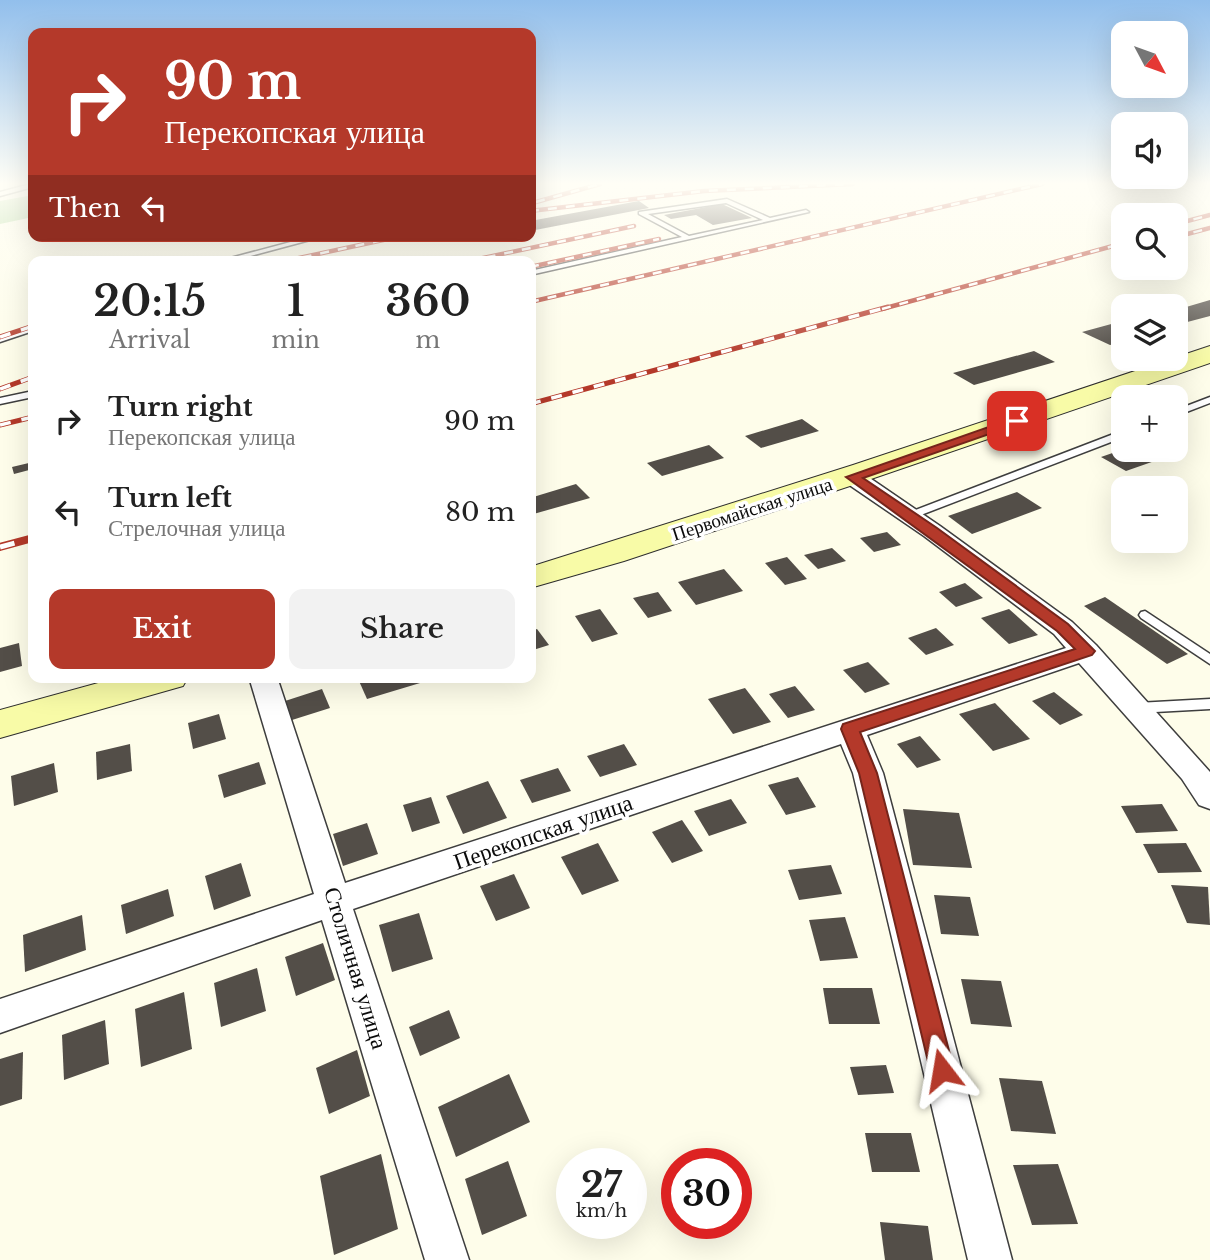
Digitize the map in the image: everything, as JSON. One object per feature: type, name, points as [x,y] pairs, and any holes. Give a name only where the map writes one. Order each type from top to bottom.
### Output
[{"type":"main road","name":"Первомайская улица","points":[[536,576],[590,562],[747,509],[853,477],[1210,354]]},
{"type":"main road","points":[[0,724],[147,683]]},
{"type":"street","points":[[853,477],[1063,628],[1087,651],[1193,771],[1210,797]]},
{"type":"street","name":"Перекопская улица","points":[[0,1016],[335,901],[1087,651]]},
{"type":"street","name":"Столичная улица","points":[[265,683],[447,1260]]},
{"type":"street","points":[[850,729],[868,773],[990,1260]]},
{"type":"lane","points":[[242,256],[295,243]]},
{"type":"lane","points":[[536,272],[666,243]]},
{"type":"lane","points":[[0,340],[28,330]]},
{"type":"lane","points":[[0,401],[28,395]]},
{"type":"lane","points":[[1188,408],[1210,400]]},
{"type":"lane","points":[[909,516],[1111,438]]},
{"type":"lane","points":[[1145,615],[1210,660]]},
{"type":"lane","points":[[1137,708],[1210,704]]},
{"type":"building","points":[[1210,300],[1210,316],[1188,322],[1188,306]]},
{"type":"building","points":[[1111,324],[1111,345],[1110,345],[1082,332]]},
{"type":"building","points":[[1034,351],[1055,362],[974,385],[953,373]]},
{"type":"building","points":[[802,419],[819,431],[761,448],[745,436]]},
{"type":"building","points":[[709,445],[724,458],[662,476],[647,463]]},
{"type":"building","points":[[1111,454],[1111,462],[1152,462],[1126,471],[1101,457]]},
{"type":"building","points":[[28,463],[28,470],[14,474],[12,467]]},
{"type":"building","points":[[576,484],[590,498],[536,513],[536,496]]},
{"type":"building","points":[[1017,492],[1042,508],[972,534],[948,516]]},
{"type":"building","points":[[887,532],[901,545],[874,552],[860,538]]},
{"type":"building","points":[[832,548],[846,561],[818,569],[804,555]]},
{"type":"building","points":[[787,557],[807,579],[785,585],[765,563]]},
{"type":"building","points":[[724,569],[743,591],[696,605],[678,582]]},
{"type":"building","points":[[965,583],[983,598],[956,607],[939,592]]},
{"type":"building","points":[[658,592],[672,611],[648,618],[633,598]]},
{"type":"building","points":[[1105,597],[1188,654],[1167,664],[1084,606]]},
{"type":"building","points":[[600,609],[618,634],[592,642],[575,616]]},
{"type":"building","points":[[1009,609],[1038,635],[1009,644],[981,618]]},
{"type":"building","points":[[936,628],[954,645],[926,655],[908,638]]},
{"type":"building","points":[[537,629],[549,645],[536,649]]},
{"type":"building","points":[[19,643],[22,666],[0,672],[0,648]]},
{"type":"building","points":[[868,662],[890,684],[865,693],[843,670]]},
{"type":"building","points":[[360,683],[420,683],[367,699]]},
{"type":"building","points":[[795,686],[815,710],[788,718],[769,694]]},
{"type":"building","points":[[745,688],[771,722],[733,734],[708,699]]},
{"type":"building","points":[[322,689],[330,708],[292,720],[285,701]]},
{"type":"building","points":[[1054,692],[1083,715],[1060,725],[1032,701]]},
{"type":"building","points":[[995,703],[1030,739],[993,751],[959,714]]},
{"type":"building","points":[[219,714],[226,739],[193,749],[188,723]]},
{"type":"building","points":[[920,736],[941,760],[917,768],[897,744]]},
{"type":"building","points":[[130,744],[132,771],[97,780],[96,752]]},
{"type":"building","points":[[624,744],[637,765],[600,777],[587,756]]},
{"type":"building","points":[[259,762],[266,784],[224,798],[218,775]]},
{"type":"building","points":[[54,763],[58,792],[14,806],[11,776]]},
{"type":"building","points":[[558,768],[571,791],[532,803],[520,780]]},
{"type":"building","points":[[798,777],[816,807],[786,815],[768,785]]},
{"type":"building","points":[[488,781],[507,818],[463,834],[446,796]]},
{"type":"building","points":[[431,797],[440,823],[412,832],[403,805]]},
{"type":"building","points":[[731,799],[747,823],[709,836],[694,811]]},
{"type":"building","points":[[1162,804],[1178,831],[1136,833],[1121,806]]},
{"type":"building","points":[[903,809],[959,813],[972,868],[913,865]]},
{"type":"building","points":[[682,820],[703,851],[672,863],[652,832]]},
{"type":"building","points":[[367,823],[378,854],[343,866],[333,834]]},
{"type":"building","points":[[598,843],[619,881],[582,895],[561,857]]},
{"type":"building","points":[[1186,843],[1202,872],[1158,873],[1143,844]]},
{"type":"building","points":[[241,863],[251,896],[214,910],[205,876]]},
{"type":"building","points":[[831,865],[842,894],[799,900],[788,870]]},
{"type":"building","points":[[514,874],[530,908],[496,921],[480,886]]},
{"type":"building","points":[[1171,885],[1208,887],[1210,925],[1187,923]]},
{"type":"building","points":[[168,889],[174,916],[126,934],[121,905]]},
{"type":"building","points":[[934,895],[970,897],[979,936],[941,934]]},
{"type":"building","points":[[419,913],[433,959],[392,972],[379,925]]},
{"type":"building","points":[[82,915],[86,950],[25,972],[23,935]]},
{"type":"building","points":[[845,917],[858,958],[820,961],[809,920]]},
{"type":"building","points":[[323,943],[335,980],[296,996],[285,957]]},
{"type":"building","points":[[257,968],[266,1011],[221,1027],[214,983]]},
{"type":"building","points":[[961,979],[1001,981],[1012,1027],[971,1024]]},
{"type":"building","points":[[823,988],[872,988],[880,1024],[829,1024]]},
{"type":"building","points":[[184,992],[192,1049],[141,1067],[135,1009]]},
{"type":"building","points":[[449,1010],[460,1038],[420,1056],[409,1027]]},
{"type":"building","points":[[105,1020],[109,1064],[64,1080],[62,1035]]},
{"type":"building","points":[[357,1050],[370,1096],[329,1114],[316,1068]]},
{"type":"building","points":[[23,1052],[22,1099],[0,1106],[0,1059]]},
{"type":"building","points":[[886,1065],[894,1093],[858,1095],[850,1067]]},
{"type":"building","points":[[509,1074],[530,1122],[456,1157],[438,1107]]},
{"type":"building","points":[[999,1078],[1042,1081],[1056,1134],[1011,1131]]},
{"type":"building","points":[[865,1133],[911,1133],[920,1172],[872,1172]]},
{"type":"building","points":[[381,1154],[398,1229],[334,1255],[320,1176]]},
{"type":"building","points":[[508,1161],[527,1216],[482,1235],[465,1179]]},
{"type":"building","points":[[1058,1164],[1078,1224],[1032,1225],[1013,1165]]},
{"type":"building","points":[[880,1222],[928,1226],[933,1260],[885,1260]]},
{"type":"railway","points":[[308,256],[370,243]]},
{"type":"railway","points":[[493,256],[555,243]]},
{"type":"railway","points":[[536,266],[641,243]]},
{"type":"railway","points":[[536,301],[787,243]]},
{"type":"railway","points":[[882,309],[1111,247]]},
{"type":"railway","points":[[536,402],[888,307]]},
{"type":"railway","points":[[0,337],[28,328]]},
{"type":"railway","points":[[0,389],[28,379]]},
{"type":"railway","points":[[0,425],[28,418]]},
{"type":"railway","points":[[0,547],[28,539]]},
{"type":"route","points":[[942,1070],[868,773],[850,729],[1087,651],[1063,628],[932,531],[853,477],[1017,421]]}]
